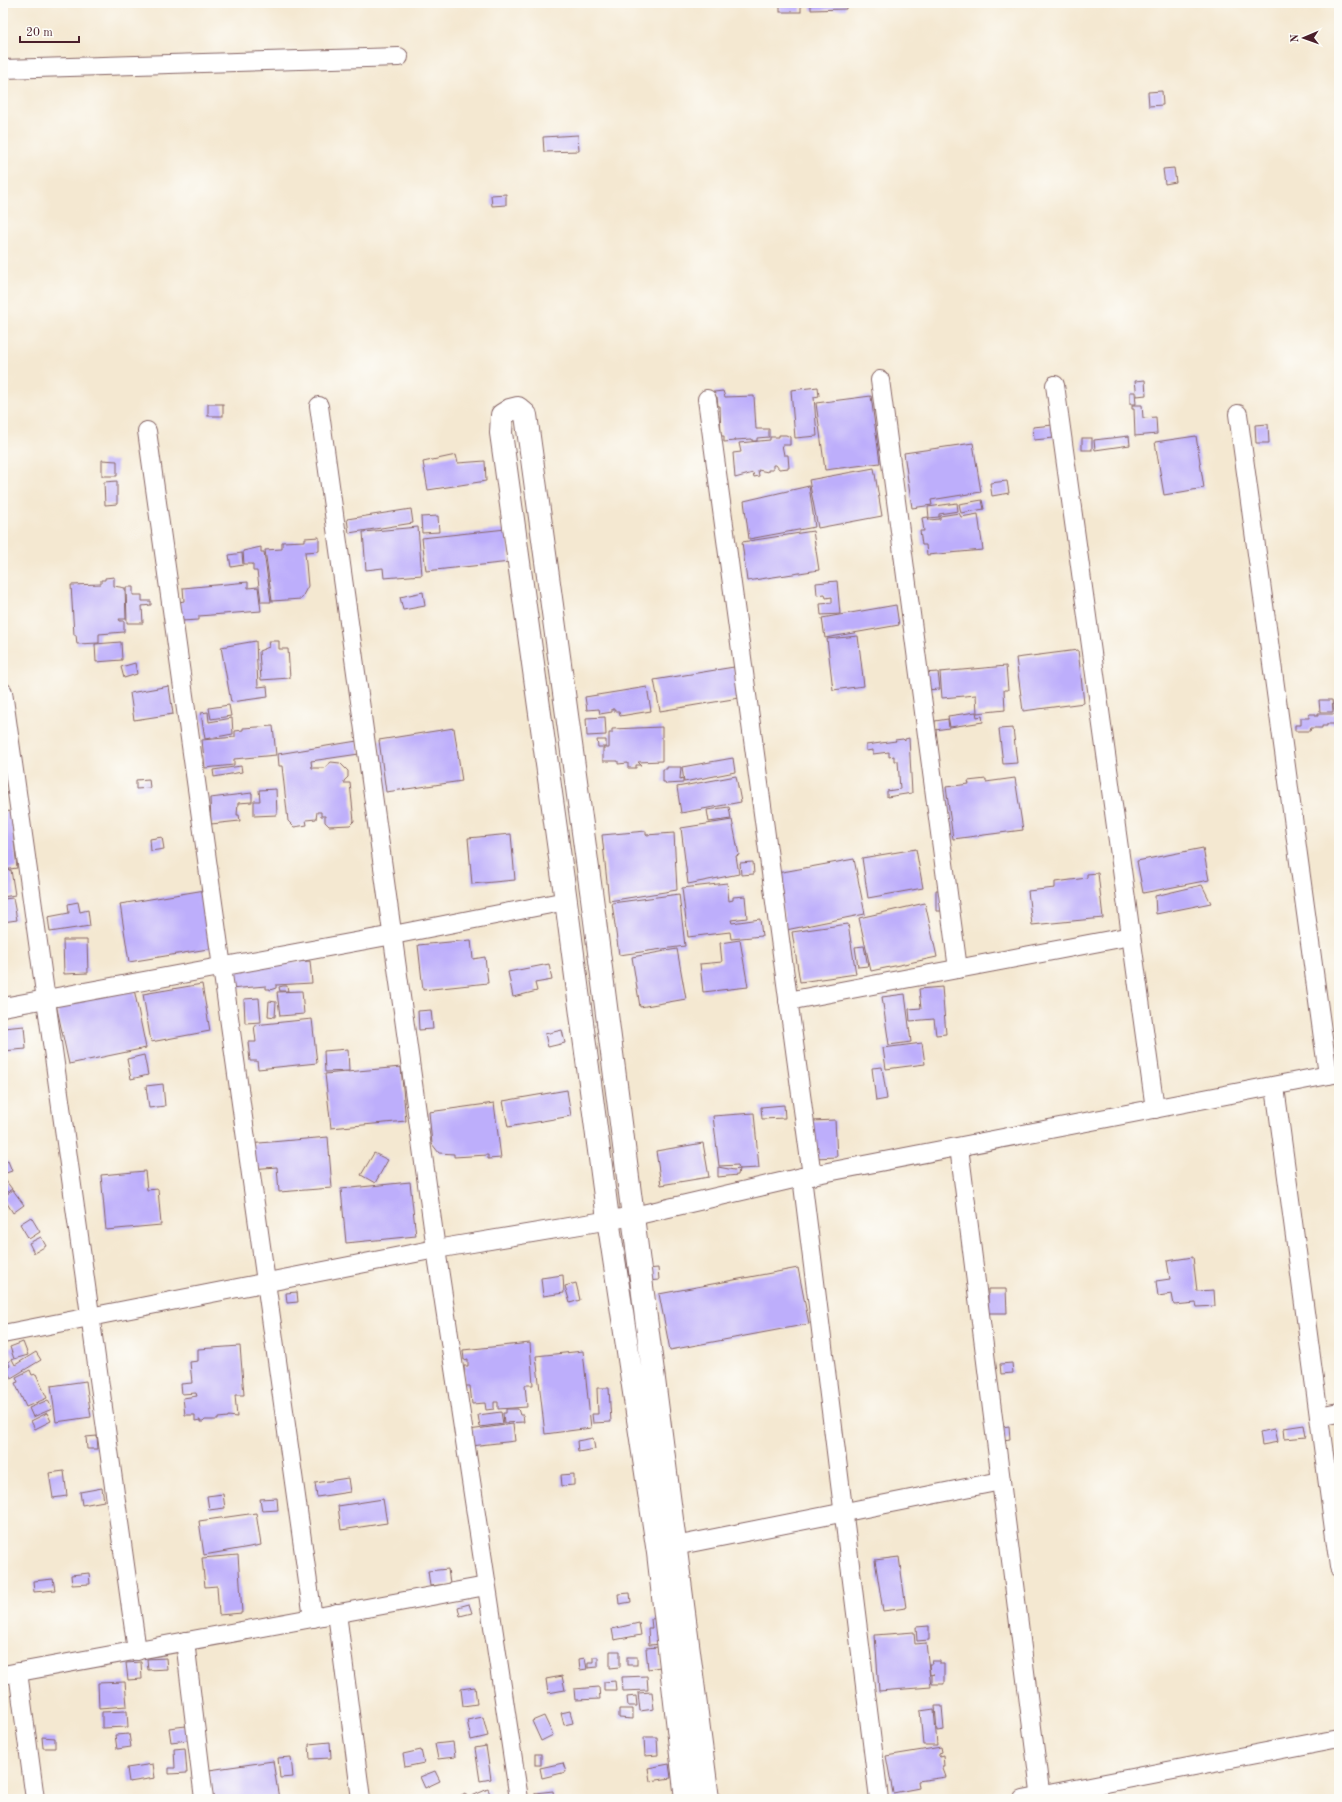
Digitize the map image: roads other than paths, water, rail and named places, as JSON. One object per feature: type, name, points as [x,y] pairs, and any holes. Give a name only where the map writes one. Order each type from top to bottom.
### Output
[{"type":"street","points":[[3,69],[399,57]]},
{"type":"street","points":[[880,380],[958,969]]},
{"type":"street","points":[[1055,385],[1155,1109]]},
{"type":"street","points":[[707,399],[788,1001],[844,1512],[879,1799]]},
{"type":"street","points":[[319,406],[394,936],[436,1249],[518,1799]]},
{"type":"street","points":[[686,1799],[658,1553],[608,1219],[566,901],[501,433],[502,415],[510,410],[518,408],[526,415],[569,728],[634,1216],[708,1799]]},
{"type":"street","points":[[3,1334],[436,1249],[608,1219],[634,1216],[807,1176],[1275,1087],[1333,1074],[1238,414]]},
{"type":"street","points":[[147,431],[313,1618]]},
{"type":"street","points":[[3,692],[89,1317],[137,1651]]},
{"type":"street","points":[[543,734],[569,728]]},
{"type":"street","points":[[3,1007],[394,936],[566,901]]},
{"type":"street","points":[[788,1001],[1132,936]]},
{"type":"street","points":[[1275,1087],[1339,1567]]},
{"type":"street","points":[[959,1147],[1041,1797]]},
{"type":"street","points":[[1319,1416],[1339,1412]]},
{"type":"street","points":[[675,1546],[1001,1481]]},
{"type":"street","points":[[35,1799],[11,1673],[486,1586]]},
{"type":"street","points":[[337,1614],[360,1799]]},
{"type":"street","points":[[185,1641],[204,1799]]},
{"type":"street","points":[[1023,1799],[1041,1797],[1339,1738]]}]
